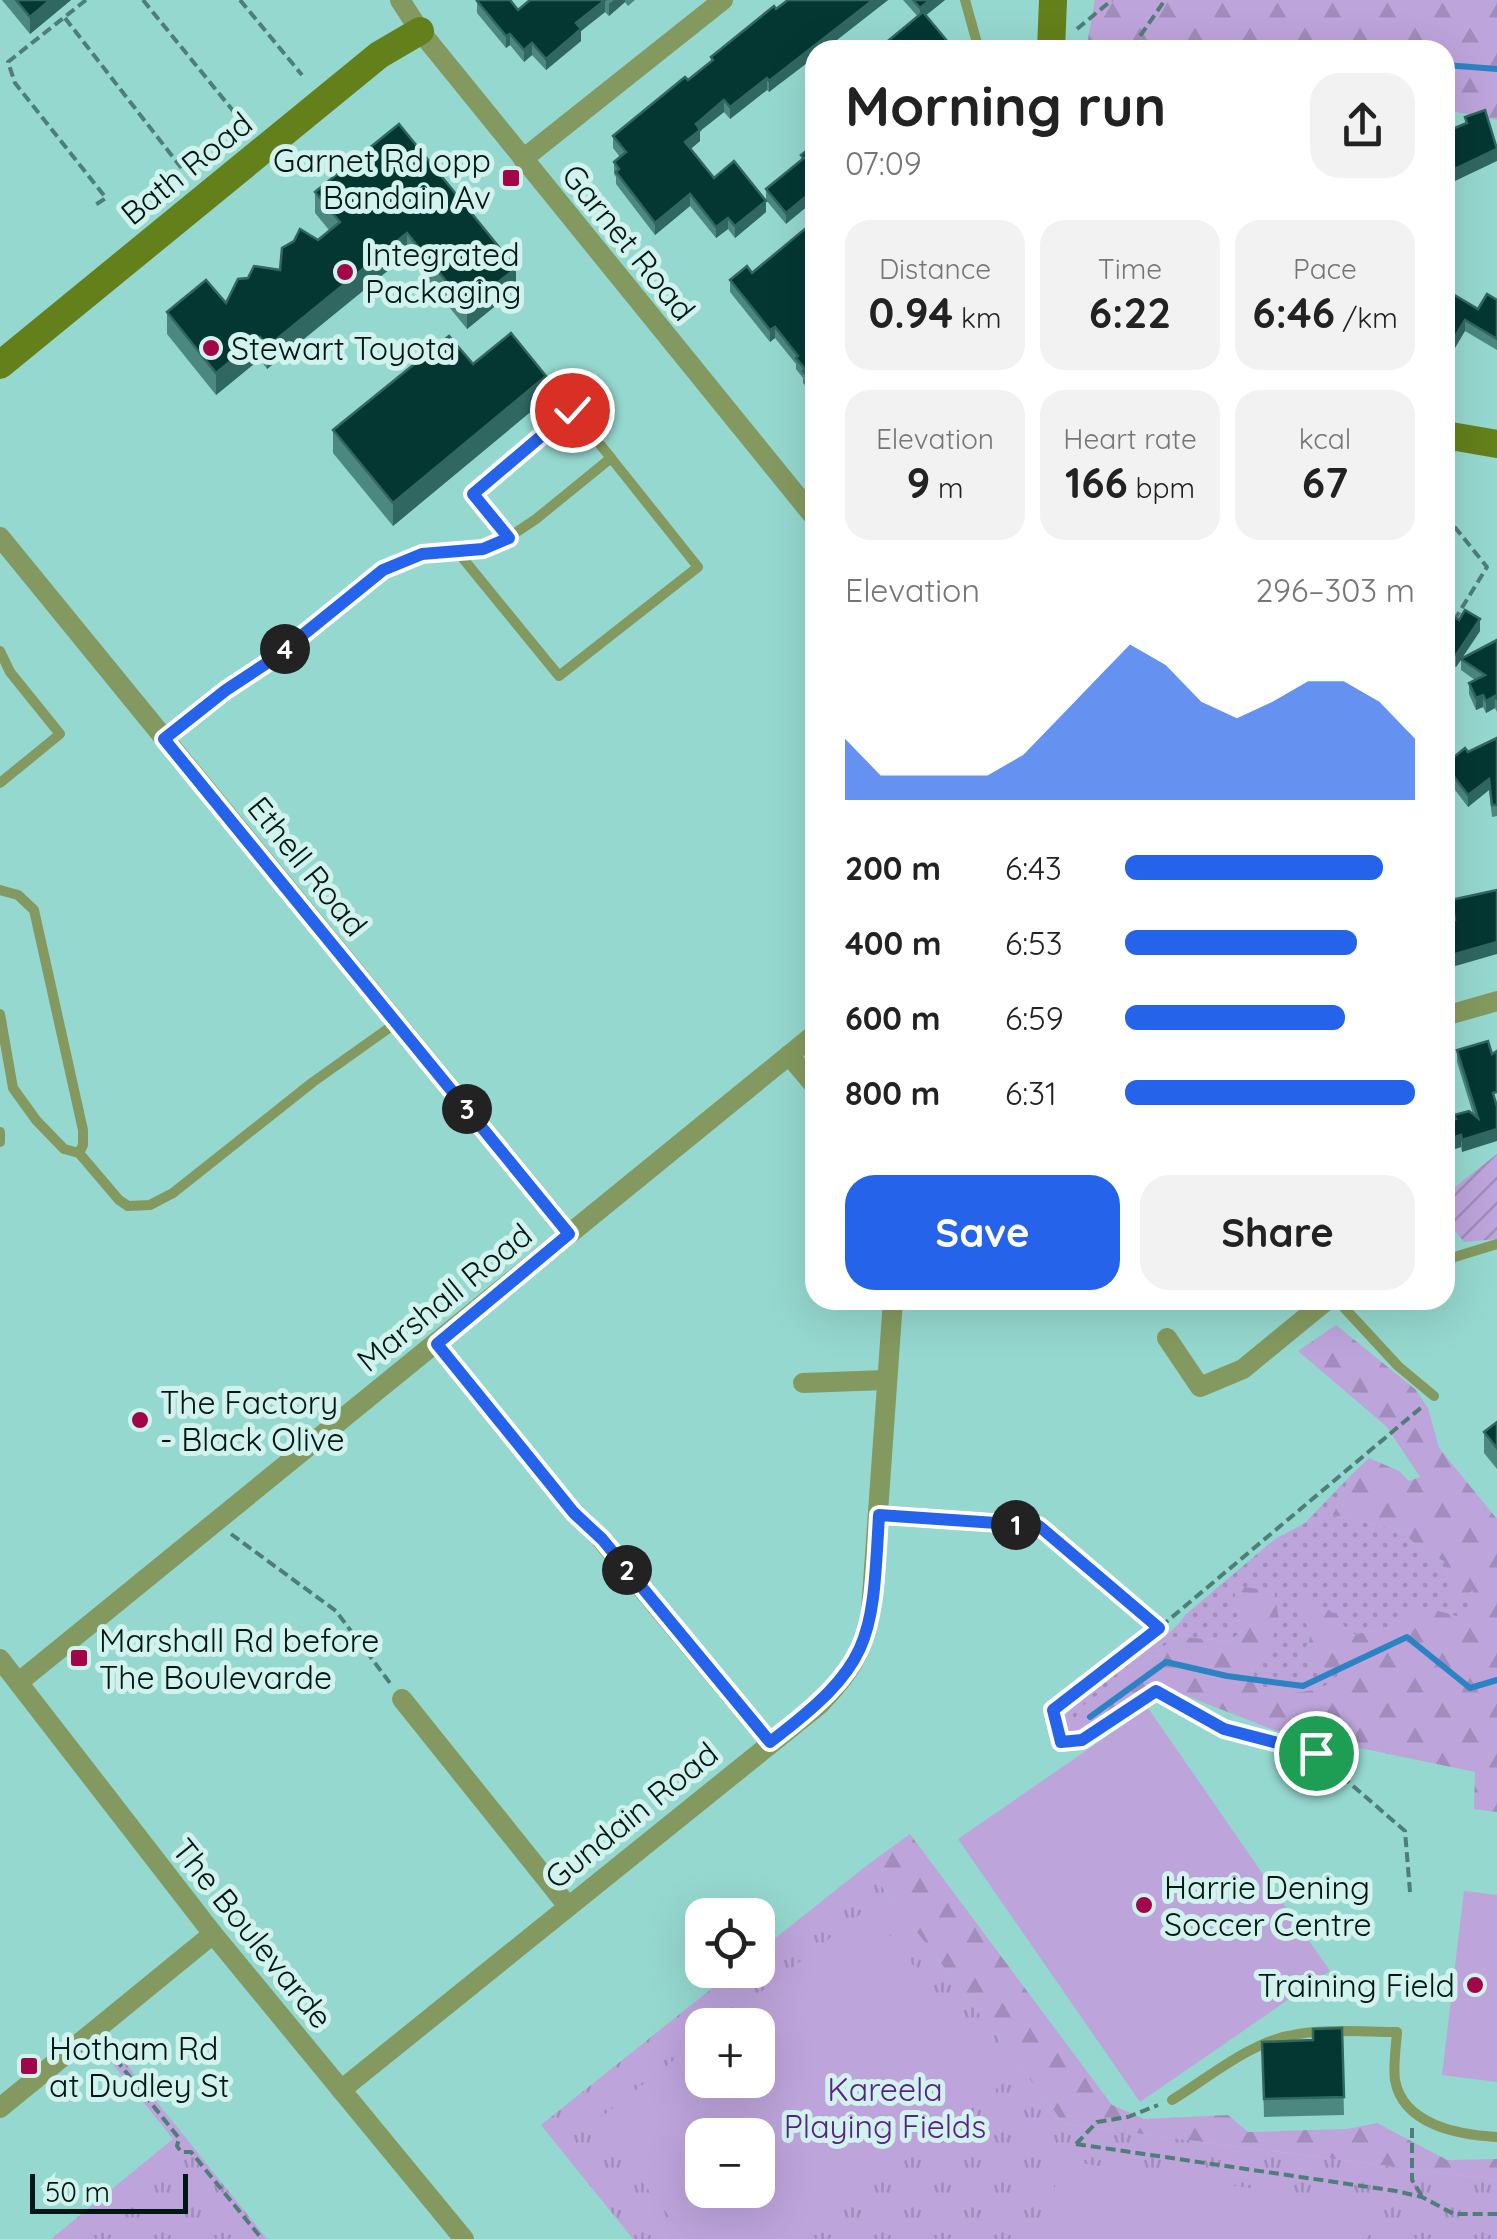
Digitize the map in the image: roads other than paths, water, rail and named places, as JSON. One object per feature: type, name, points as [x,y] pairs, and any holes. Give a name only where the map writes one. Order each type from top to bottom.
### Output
[{"type":"street","name":"Garnet Road","points":[[400,0],[523,160],[805,506]]},
{"type":"street","points":[[523,160],[723,0]]},
{"type":"street","points":[[1053,0],[1058,40]]},
{"type":"street","name":"Bath Road","points":[[0,365],[379,55],[420,30]]},
{"type":"street","points":[[1455,437],[1497,444]]},
{"type":"street","name":"Ethell Road","points":[[0,537],[569,1234]]},
{"type":"street","points":[[1455,1013],[1497,1001]]},
{"type":"street","name":"Marshall Road","points":[[18,1682],[805,1042]]},
{"type":"street","points":[[790,1055],[805,1074]]},
{"type":"street","name":"Gundain Road","points":[[342,2090],[819,1705],[839,1684],[865,1643],[872,1611],[892,1310]]},
{"type":"street","points":[[1167,1338],[1200,1387],[1243,1369],[1315,1310]]},
{"type":"street","points":[[803,1383],[886,1380]]},
{"type":"street","points":[[879,1515],[1039,1526]]},
{"type":"street","points":[[602,1539],[770,1742]]},
{"type":"street","name":"The Boulevarde","points":[[0,1659],[213,1934],[464,2239]]},
{"type":"street","points":[[402,1699],[567,1905]]},
{"type":"street","points":[[0,2108],[213,1934]]},
{"type":"lane","points":[[964,0],[977,40]]},
{"type":"lane","points":[[456,550],[559,676],[698,567],[572,410],[473,494],[509,538]]},
{"type":"lane","points":[[164,739],[273,659],[383,570],[422,554],[483,549],[509,538],[612,458]]},
{"type":"lane","points":[[0,652],[10,672],[60,734],[0,783]]},
{"type":"lane","points":[[0,890],[18,895],[34,910],[83,1130],[79,1153]]},
{"type":"lane","points":[[0,1014],[16,1097],[64,1148],[79,1153],[119,1200],[138,1207],[158,1202],[396,1022]]},
{"type":"lane","points":[[0,1132],[0,1142]]},
{"type":"lane","points":[[1455,1257],[1497,1244]]},
{"type":"lane","points":[[1346,1310],[1398,1366],[1434,1396]]},
{"type":"lane","points":[[1172,2100],[1257,2048],[1286,2036],[1397,2032],[1396,2084],[1412,2108],[1452,2132],[1497,2137]]},
{"type":"waterway","points":[[1455,66],[1497,69]]},
{"type":"waterway","points":[[1090,1717],[1166,1662],[1227,1676],[1303,1686],[1407,1637],[1470,1688],[1497,1680]]},
{"type":"place","name":"Garnet Rd opp Bandain Av","points":[[511,178]]},
{"type":"place","name":"Integrated Packaging","points":[[345,272]]},
{"type":"place","name":"Stewart Toyota","points":[[211,348]]},
{"type":"place","name":"The Factory - Black Olive","points":[[140,1420]]},
{"type":"place","name":"Marshall Rd before The Boulevarde","points":[[79,1658]]},
{"type":"place","name":"Harrie Dening Soccer Centre","points":[[1144,1905]]},
{"type":"place","name":"Training Field","points":[[1475,1985]]},
{"type":"place","name":"Hotham Rd at Dudley St","points":[[29,2066]]},
{"type":"park label","name":"Kareela Playing Fields","points":[[885,2108]]}]
